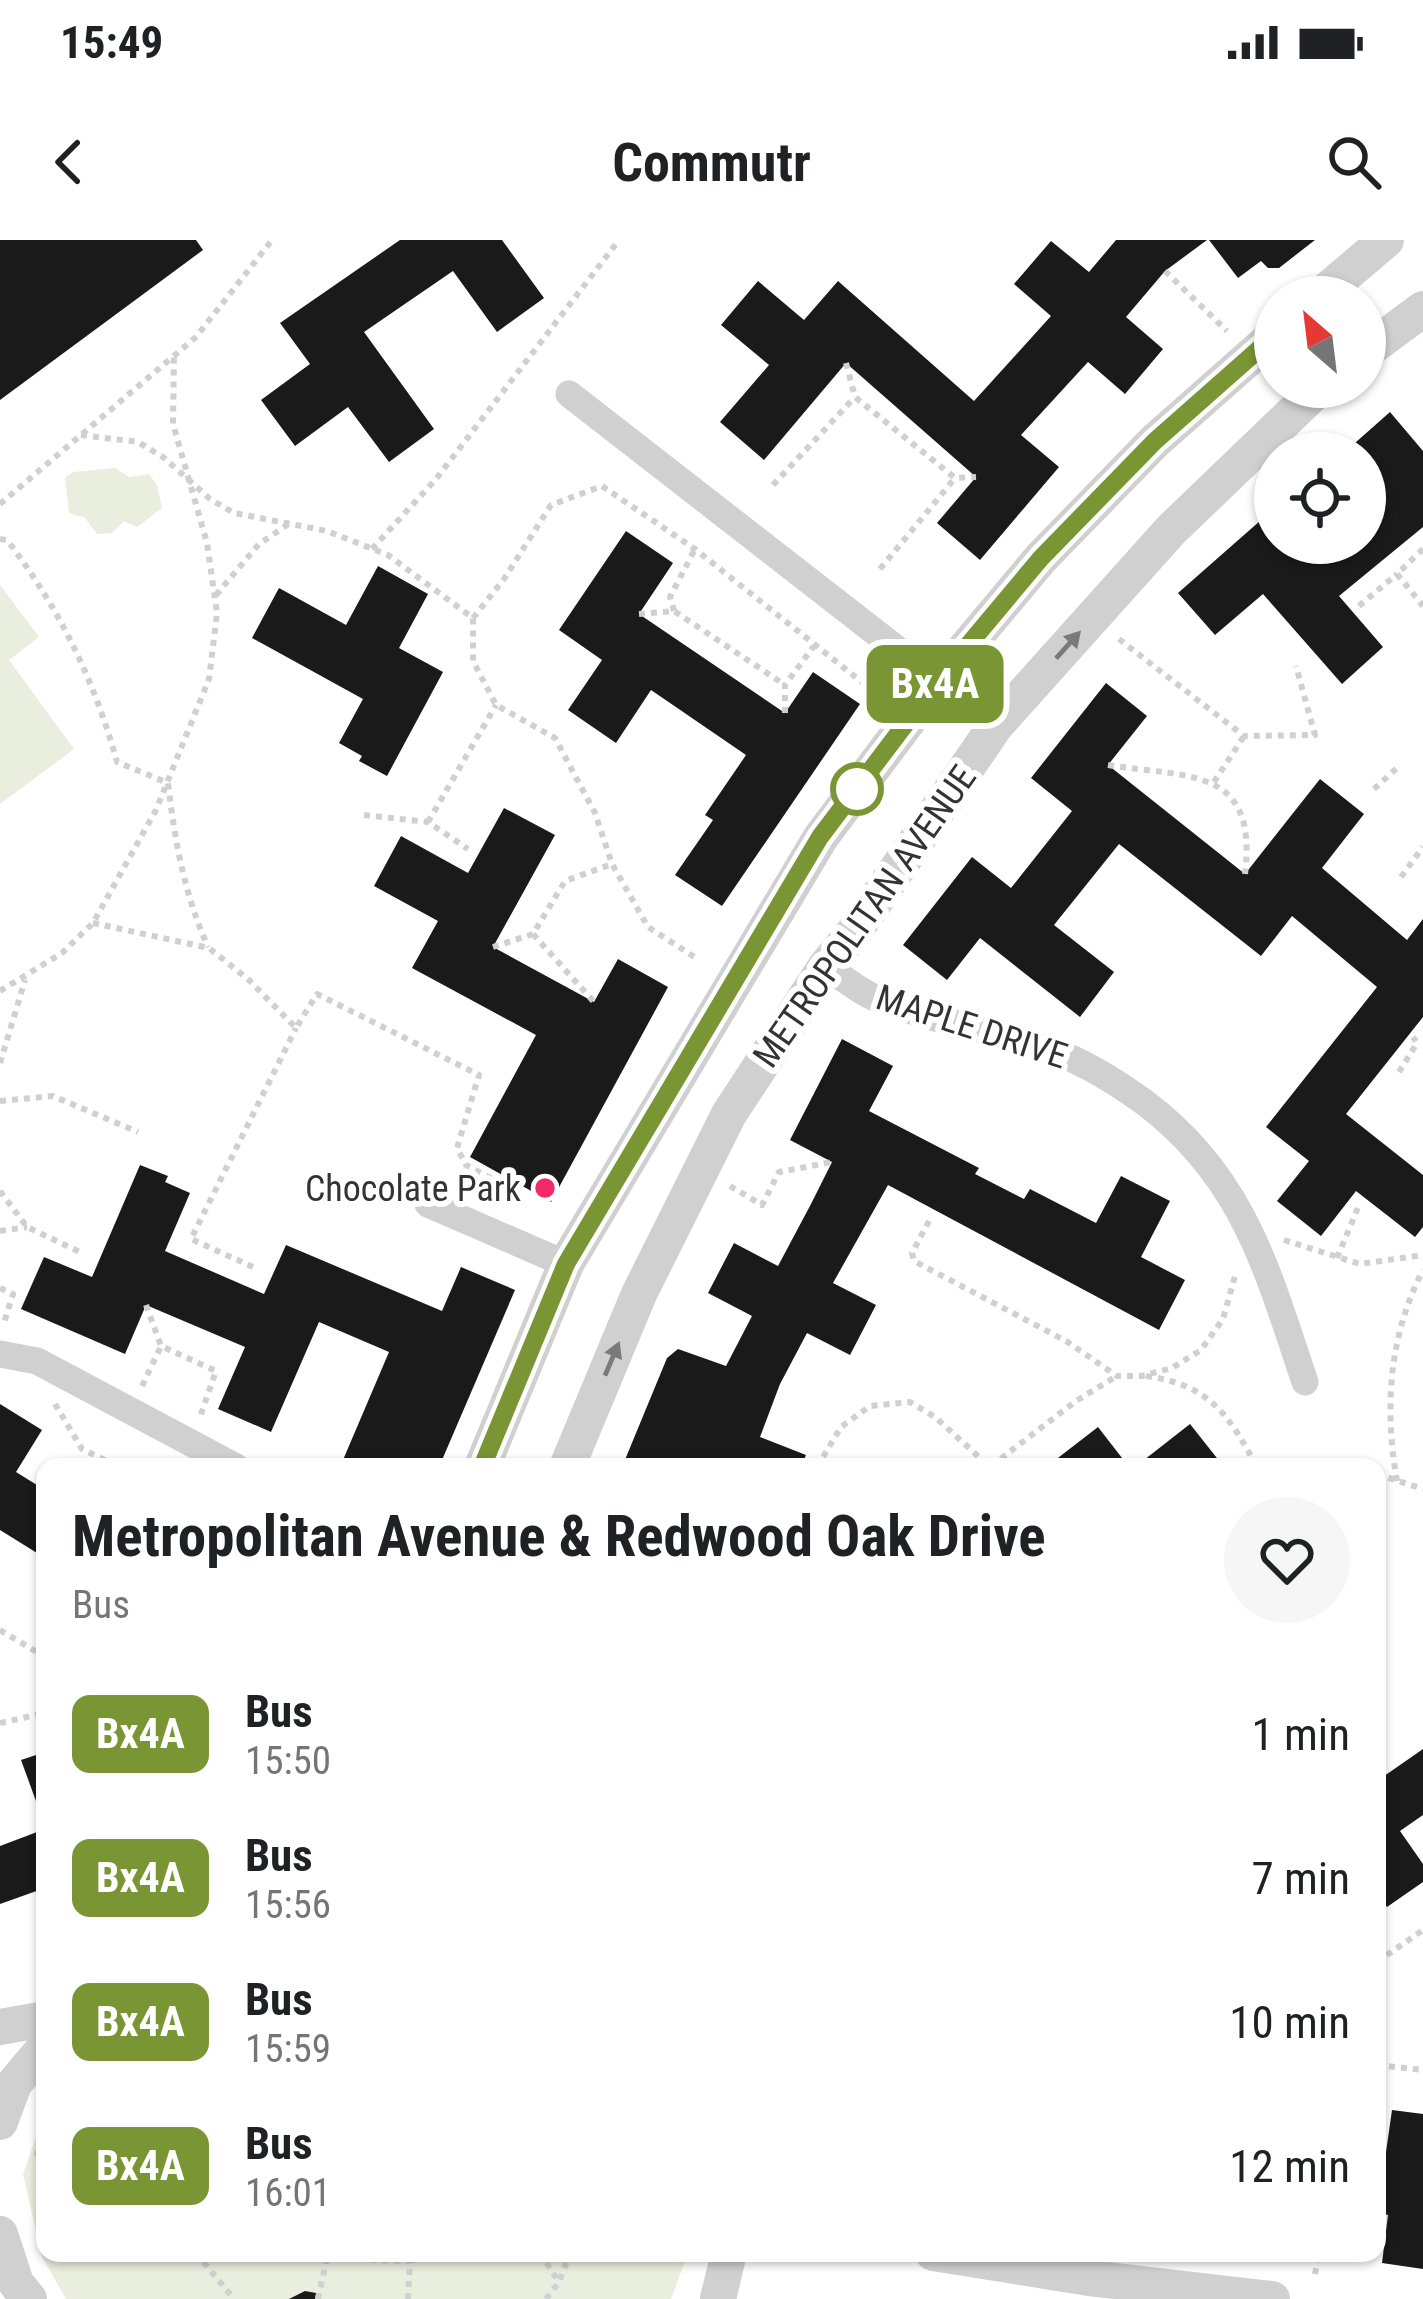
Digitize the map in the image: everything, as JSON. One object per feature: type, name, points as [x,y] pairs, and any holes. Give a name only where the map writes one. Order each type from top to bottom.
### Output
[{"type":"street","points":[[1344,276],[1386,240]]},
{"type":"street","points":[[1386,336],[1423,309]]},
{"type":"street","name":"METROPOLITAN AVENUE","points":[[486,1458],[566,1264],[820,837],[938,681],[1041,558],[1139,458],[1254,354]]},
{"type":"street","points":[[569,394],[938,681]]},
{"type":"street","name":"METROPOLITAN AVENUE","points":[[571,1458],[639,1294],[729,1114],[826,966],[996,725],[1171,530],[1298,408]]},
{"type":"street","name":"MAPLE DRIVE","points":[[826,966],[877,999],[1046,1048],[1091,1067],[1176,1126],[1208,1160],[1244,1219],[1305,1382]]},
{"type":"street","points":[[671,1083],[729,1114]]},
{"type":"street","points":[[428,1204],[566,1264]]},
{"type":"street","points":[[2,1340],[219,1458]]},
{"type":"street","points":[[0,2027],[36,2021]]},
{"type":"street","points":[[0,2122],[14,2084],[36,2058]]},
{"type":"street","points":[[0,2234],[15,2286]]},
{"type":"street","points":[[718,2299],[727,2262]]},
{"type":"street","points":[[989,2262],[1272,2299]]},
{"type":"path","points":[[0,504],[196,337],[272,240]]},
{"type":"path","points":[[372,549],[436,479],[619,240]]},
{"type":"path","points":[[1165,271],[1213,320],[1237,336]]},
{"type":"path","points":[[0,991],[62,953],[93,923],[168,784],[209,679],[217,613],[207,542],[172,424],[174,356]]},
{"type":"path","points":[[846,363],[855,397],[955,478],[976,477]]},
{"type":"path","points":[[773,485],[855,397]]},
{"type":"path","points":[[81,435],[138,442],[234,512],[327,531],[388,555],[472,618]]},
{"type":"path","points":[[880,569],[955,478]]},
{"type":"path","points":[[699,960],[648,927],[612,864],[595,813],[555,738],[496,705],[473,661],[472,618],[504,579],[551,506],[602,486],[695,549],[878,695]]},
{"type":"path","points":[[215,597],[259,544],[290,524]]},
{"type":"path","points":[[0,539],[7,539],[39,581],[77,649],[117,762],[168,784]]},
{"type":"path","points":[[674,611],[670,597],[695,549]]},
{"type":"path","points":[[1360,606],[1423,549]]},
{"type":"path","points":[[1397,574],[1423,606]]},
{"type":"path","points":[[639,614],[674,611],[785,685]]},
{"type":"path","points":[[1092,618],[1244,736],[1315,735],[1296,666]]},
{"type":"path","points":[[785,713],[785,685],[814,646]]},
{"type":"path","points":[[428,822],[496,705]]},
{"type":"path","points":[[1214,782],[1244,736]]},
{"type":"path","points":[[1108,765],[1214,782],[1245,818],[1244,874]]},
{"type":"path","points":[[1374,789],[1397,768]]},
{"type":"path","points":[[168,784],[177,861],[208,948]]},
{"type":"path","points":[[364,815],[428,822],[468,849]]},
{"type":"path","points":[[1401,877],[1423,848]]},
{"type":"path","points":[[493,947],[533,934],[565,881],[612,864]]},
{"type":"path","points":[[93,923],[208,948],[249,980],[296,1028]]},
{"type":"path","points":[[533,934],[594,1002]]},
{"type":"path","points":[[0,1063],[26,977]]},
{"type":"path","points":[[253,1267],[191,1239],[317,994],[479,1075],[457,1148],[466,1165],[496,1181]]},
{"type":"path","points":[[1399,1072],[1418,1039]]},
{"type":"path","points":[[0,1101],[53,1096],[138,1132]]},
{"type":"path","points":[[701,1170],[762,1205],[779,1172],[832,1162]]},
{"type":"path","points":[[0,1192],[27,1227],[82,1253]]},
{"type":"path","points":[[1337,1258],[1358,1205]]},
{"type":"path","points":[[928,1221],[912,1252],[914,1261],[1066,1342],[1118,1376]]},
{"type":"path","points":[[0,1231],[27,1227]]},
{"type":"path","points":[[1280,1239],[1337,1258],[1376,1263],[1423,1255]]},
{"type":"path","points":[[1397,1481],[1390,1438],[1396,1336],[1423,1270]]},
{"type":"path","points":[[1142,1376],[1172,1368],[1201,1350],[1223,1319],[1235,1276]]},
{"type":"path","points":[[0,1288],[13,1294],[2,1340]]},
{"type":"path","points":[[146,1305],[161,1346],[216,1371],[200,1418]]},
{"type":"path","points":[[141,1387],[161,1346]]},
{"type":"path","points":[[1002,1458],[1076,1401],[1118,1376],[1172,1380],[1217,1404],[1251,1458]]},
{"type":"path","points":[[54,1402],[82,1448],[101,1458]]},
{"type":"path","points":[[822,1458],[841,1427],[870,1406],[910,1402],[935,1417],[980,1458]]},
{"type":"path","points":[[1386,1477],[1423,1489]]},
{"type":"path","points":[[0,1630],[36,1652]]},
{"type":"path","points":[[0,1723],[36,1715]]},
{"type":"path","points":[[1386,1956],[1423,1930]]},
{"type":"path","points":[[1386,2066],[1423,2070]]},
{"type":"path","points":[[203,2262],[234,2299]]},
{"type":"path","points":[[318,2299],[326,2262]]},
{"type":"path","points":[[408,2299],[410,2262]]},
{"type":"path","points":[[546,2262],[559,2282]]},
{"type":"path","points":[[545,2299],[567,2262]]},
{"type":"path","points":[[1315,2274],[1317,2262]]},
{"type":"green space","points":[[115,468],[129,477],[149,474],[162,508],[137,527],[124,521],[112,533],[97,534],[85,518],[69,513],[65,478],[73,472]]},
{"type":"green space","points":[[0,585],[39,637],[9,660],[74,749],[0,804]]},
{"type":"green space","points":[[36,2137],[36,2231],[23,2174]]},
{"type":"green space","points":[[45,2262],[685,2262],[671,2299],[66,2299]]},
{"type":"building","points":[[0,240],[196,240],[203,250],[0,400]]},
{"type":"building","points":[[400,240],[502,240],[544,298],[497,332],[453,271],[364,332],[434,429],[389,462],[348,407],[295,446],[261,400],[310,364],[280,323]]},
{"type":"building","points":[[1116,240],[1207,240],[1165,271],[1126,317],[1163,349],[1125,394],[1088,362],[1021,435],[1059,467],[980,560],[937,523],[976,477],[846,363],[764,460],[720,422],[769,365],[721,325],[758,281],[804,320],[838,281],[974,401],[1051,316],[1014,284],[1051,241],[1089,272]]},
{"type":"building","points":[[1209,240],[1315,240],[1279,268],[1268,268],[1261,261],[1238,278]]},
{"type":"building","points":[[1390,412],[1423,451],[1423,527],[1386,557],[1386,432],[1367,432]]},
{"type":"building","points":[[1254,526],[1254,564],[1378,564],[1339,596],[1383,647],[1342,684],[1263,594],[1215,635],[1178,593]]},
{"type":"building","points":[[626,531],[673,563],[639,614],[785,713],[813,672],[860,704],[722,906],[675,875],[713,820],[705,815],[746,755],[651,690],[616,743],[568,710],[602,660],[559,630]]},
{"type":"building","points":[[378,566],[428,594],[399,648],[443,672],[387,776],[339,743],[363,699],[252,638],[279,588],[346,625]]},
{"type":"building","points":[[1106,683],[1147,716],[1108,765],[1245,874],[1320,779],[1364,814],[1322,868],[1407,940],[1423,919],[1423,1017],[1346,1114],[1423,1175],[1423,1227],[1415,1237],[1356,1191],[1321,1236],[1277,1201],[1309,1161],[1266,1127],[1377,987],[1292,916],[1261,956],[1119,844],[1054,925],[1114,972],[1080,1017],[980,938],[947,980],[903,945],[972,857],[1011,888],[1072,811],[1031,778]]},
{"type":"building","points":[[504,808],[555,835],[493,947],[594,1002],[618,959],[668,987],[551,1202],[470,1157],[536,1035],[412,968],[438,921],[374,886],[401,836],[468,873]]},
{"type":"building","points":[[842,1039],[893,1066],[869,1111],[979,1168],[975,1174],[1024,1199],[1030,1189],[1096,1223],[1121,1176],[1170,1201],[1141,1257],[1185,1280],[1159,1330],[888,1185],[833,1283],[876,1305],[850,1355],[807,1333],[780,1384],[760,1437],[805,1458],[626,1458],[667,1358],[678,1349],[726,1366],[752,1316],[708,1293],[734,1243],[778,1266],[811,1204],[832,1162],[790,1140]]},
{"type":"building","points":[[140,1165],[168,1176],[165,1182],[190,1193],[165,1251],[264,1294],[286,1245],[442,1311],[461,1267],[515,1290],[443,1458],[344,1458],[389,1352],[319,1322],[271,1432],[218,1409],[245,1347],[146,1305],[125,1354],[21,1309],[44,1257],[92,1277]]},
{"type":"building","points":[[0,1404],[42,1430],[16,1472],[36,1484],[36,1552],[0,1530]]},
{"type":"building","points":[[1190,1424],[1217,1458],[1147,1458]]},
{"type":"building","points":[[1098,1427],[1122,1458],[1058,1458]]},
{"type":"building","points":[[1423,1749],[1423,1815],[1400,1831],[1423,1864],[1423,1882],[1387,1907],[1386,1906],[1386,1775]]},
{"type":"building","points":[[36,1755],[36,1801],[21,1760]]},
{"type":"building","points":[[36,1832],[36,1891],[0,1904],[0,1846]]},
{"type":"building","points":[[1392,2110],[1423,2114],[1423,2269],[1382,2263],[1386,2262],[1388,2215],[1386,2152]]},
{"type":"building","points":[[305,2291],[316,2293],[315,2299],[289,2299]]},
{"type":"bus line","name":"Bx4A","points":[[486,1458],[566,1264],[820,837],[938,681],[1041,558],[1155,441],[1254,354]]},
{"type":"place","name":"Chocolate Park","points":[[545,1188]]}]
